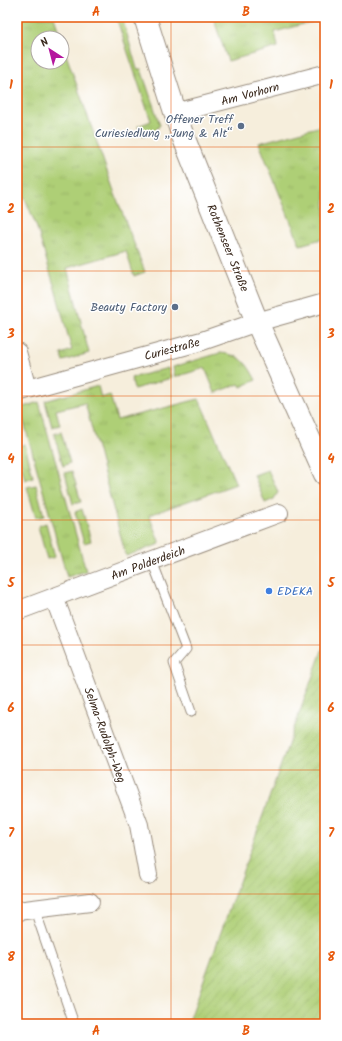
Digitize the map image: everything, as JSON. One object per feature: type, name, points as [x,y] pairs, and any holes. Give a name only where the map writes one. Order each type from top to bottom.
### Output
[{"type":"street","name":"Rothenseer Straße","points":[[145,17],[175,113],[257,322],[325,474]]},
{"type":"street","name":"Am Vorhorn","points":[[175,113],[325,74]]},
{"type":"street","name":"Curiestraße","points":[[22,390],[202,341],[257,322],[325,303]]},
{"type":"street","points":[[17,352],[22,390]]},
{"type":"street","name":"Am Polderdeich","points":[[17,611],[278,514]]},
{"type":"street","name":"Selma-Rudolph-Weg","points":[[54,597],[139,825],[148,875]]},
{"type":"street","points":[[17,912],[90,902]]},
{"type":"lane","points":[[152,561],[186,649],[174,663],[191,712]]},
{"type":"lane","points":[[35,910],[74,1024]]},
{"type":"green space","points":[[17,17],[54,17],[58,30],[30,30],[30,70],[70,70],[70,66],[115,194],[145,272],[134,276],[126,251],[67,268],[89,353],[63,361],[61,354],[72,350],[36,225],[17,179]]},
{"type":"green space","points":[[116,17],[122,17],[137,69],[141,69],[160,125],[147,135],[142,135],[138,126],[151,121]]},
{"type":"green space","points":[[213,17],[325,18],[275,32],[278,47],[228,61]]},
{"type":"green space","points":[[325,125],[325,238],[300,245],[259,143]]},
{"type":"green space","points":[[220,353],[234,356],[242,360],[256,380],[241,387],[239,384],[215,393],[205,368],[175,377],[173,367]]},
{"type":"green space","points":[[168,368],[171,378],[134,389],[131,378]]},
{"type":"green space","points":[[98,386],[101,398],[110,395],[117,420],[199,399],[236,484],[149,515],[160,544],[126,556],[85,403],[56,410],[60,425],[52,427],[45,401]]},
{"type":"green space","points":[[39,402],[86,571],[67,577],[20,408]]},
{"type":"green space","points":[[61,432],[70,463],[63,466],[54,434]]},
{"type":"green space","points":[[25,444],[33,477],[25,480],[17,447]]},
{"type":"green space","points":[[268,470],[278,492],[274,499],[265,503],[254,475]]},
{"type":"green space","points":[[72,471],[81,502],[73,504],[65,473]]},
{"type":"green space","points":[[36,485],[44,516],[36,518],[27,487]]},
{"type":"green space","points":[[82,509],[91,541],[84,543],[75,512]]},
{"type":"green space","points":[[46,523],[55,557],[47,559],[38,526]]},
{"type":"green space","points":[[325,642],[325,1024],[188,1024]]},
{"type":"place","name":"Offener Treff Curiesiedlung „Jung & Alt“","points":[[241,126]]},
{"type":"place","name":"Beauty Factory","points":[[175,307]]},
{"type":"place","name":"EDEKA","points":[[269,591]]}]
